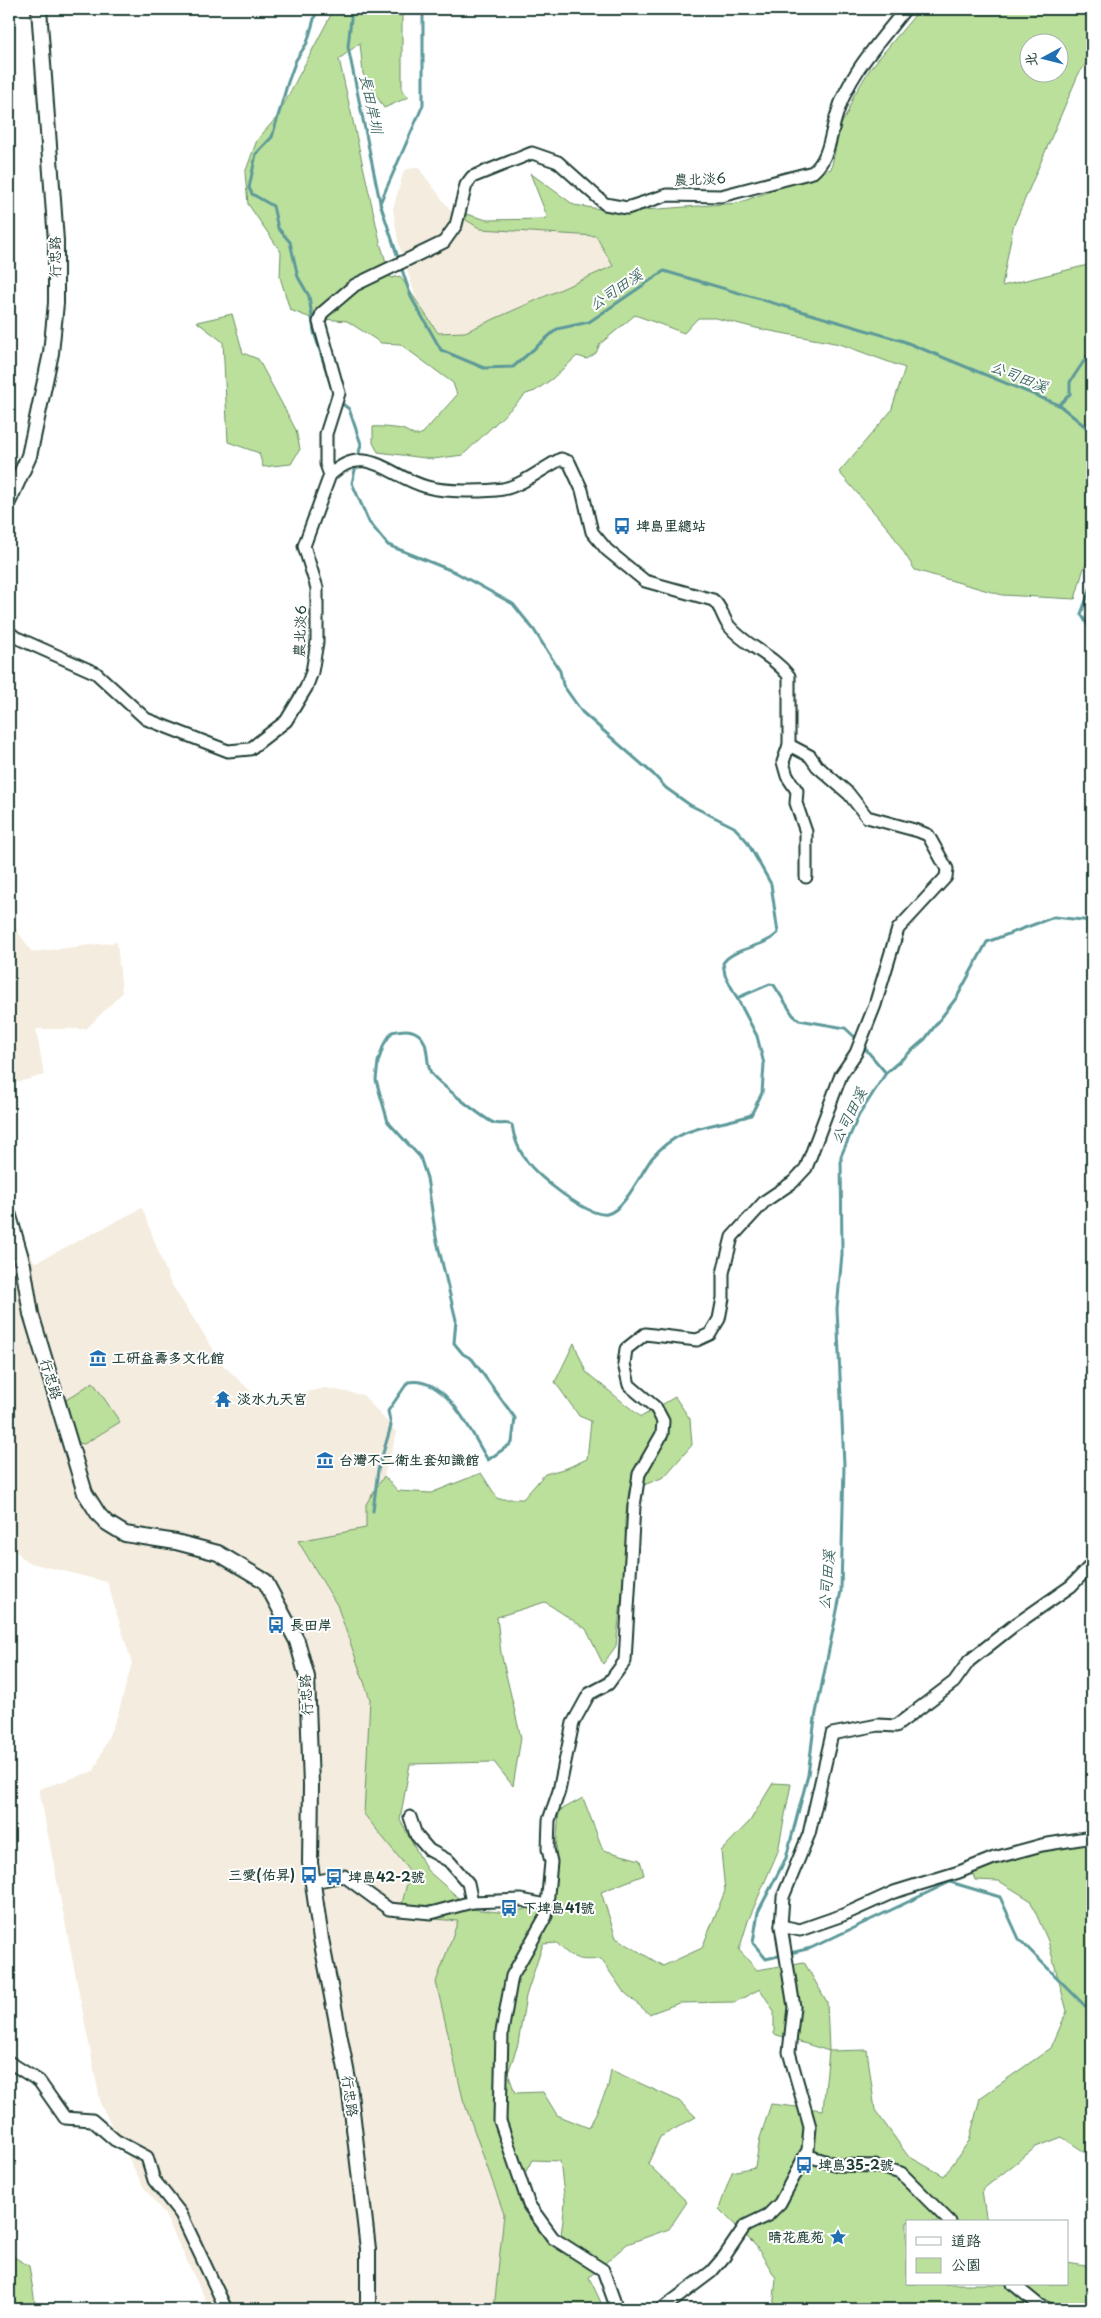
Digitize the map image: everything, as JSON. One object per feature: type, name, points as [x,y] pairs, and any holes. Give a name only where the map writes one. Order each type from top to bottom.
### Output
[{"type":"street","name":"行忠路","points":[[9,500],[29,456],[51,353],[56,303],[56,242],[39,9]]},
{"type":"street","name":"農北淡6","points":[[9,632],[15,637],[96,673],[146,720],[228,751],[250,749],[286,721],[306,688],[312,672],[317,642],[317,588],[304,546],[330,475],[326,464],[326,434],[339,393],[319,322],[322,312],[355,285],[444,242],[456,225],[466,185],[472,177],[532,153],[558,162],[605,204],[627,208],[667,195],[721,196],[813,172],[823,164],[837,112],[849,82],[905,9]]},
{"type":"street","points":[[330,475],[341,464],[351,460],[365,459],[427,487],[474,491],[513,486],[561,458],[569,462],[582,490],[592,532],[606,550],[646,581],[712,600],[720,605],[728,626],[741,638],[770,656],[789,676],[788,745],[783,762],[787,776],[796,790],[796,803],[806,832],[806,877]]},
{"type":"street","points":[[617,2309],[603,2270],[552,2238],[529,2205],[500,2121],[502,2032],[512,1976],[532,1937],[543,1925],[551,1862],[548,1849],[549,1820],[559,1791],[574,1722],[589,1694],[608,1684],[625,1661],[634,1506],[639,1474],[662,1434],[662,1421],[656,1408],[629,1385],[624,1364],[626,1349],[645,1334],[697,1340],[710,1334],[720,1319],[724,1273],[732,1237],[765,1201],[793,1182],[806,1168],[841,1075],[856,1053],[875,1005],[898,929],[946,877],[947,869],[928,835],[867,817],[849,794],[817,766],[810,756],[788,745]]},
{"type":"street","name":"行忠路","points":[[9,1216],[23,1265],[31,1314],[85,1494],[92,1505],[107,1523],[125,1534],[176,1542],[218,1553],[265,1581],[297,1641],[307,1677],[311,1785],[310,1863],[349,2085],[368,2249],[368,2309]]},
{"type":"street","points":[[662,2309],[711,2272],[724,2257],[745,2226],[768,2215],[780,2203],[805,2155],[810,2127],[789,2052],[794,2007],[781,1926],[783,1896],[809,1834],[832,1734],[878,1725],[896,1726],[954,1682],[969,1661],[1012,1626],[1072,1586],[1092,1564]]},
{"type":"street","points":[[410,1817],[416,1835],[429,1850],[449,1861],[468,1883],[472,1902]]},
{"type":"street","points":[[781,1926],[800,1930],[843,1915],[894,1892],[959,1872],[994,1858],[1042,1845],[1092,1837]]},
{"type":"street","points":[[313,1882],[344,1876],[389,1909],[431,1913],[472,1902],[521,1900],[546,1905]]},
{"type":"street","points":[[9,2062],[39,2081],[65,2118],[92,2120],[115,2140],[147,2157],[154,2180],[181,2214],[226,2309]]},
{"type":"street","points":[[805,2155],[838,2165],[875,2166],[901,2173],[948,2220]]},
{"type":"street","points":[[1015,2286],[1040,2306],[1048,2309]]},
{"type":"shaded area","points":[[418,167],[451,211],[481,229],[596,236],[613,266],[465,332],[438,333],[416,298],[398,241],[393,209],[404,170]]},
{"type":"shaded area","points":[[9,919],[32,952],[117,942],[122,993],[86,1029],[36,1029],[44,1075],[11,1084],[9,1079]]},
{"type":"shaded area","points":[[142,1208],[170,1282],[224,1366],[262,1402],[325,1388],[363,1395],[397,1433],[384,1476],[366,1504],[366,1528],[298,1542],[337,1605],[370,1699],[364,1814],[410,1871],[400,1915],[459,1921],[436,1982],[463,2099],[504,2214],[494,2309],[210,2309],[165,2215],[143,2186],[101,2105],[39,1789],[94,1771],[118,1714],[132,1663],[107,1582],[27,1562],[9,1544],[9,1210],[35,1263]]},
{"type":"green space","points":[[334,9],[402,9],[402,91],[409,97],[384,108],[363,74],[360,43],[339,59],[381,246],[391,278],[400,276],[438,333],[465,332],[613,266],[596,236],[481,229],[466,220],[466,214],[487,220],[544,219],[547,216],[530,173],[574,205],[619,212],[738,203],[831,169],[841,124],[853,97],[870,69],[920,9],[1092,9],[1092,55],[1078,75],[1013,227],[1002,286],[1092,264],[1092,550],[1083,571],[1075,599],[1002,595],[915,570],[891,532],[839,472],[891,411],[905,368],[840,344],[760,329],[716,318],[698,318],[684,333],[635,315],[600,344],[596,353],[587,359],[577,356],[552,379],[535,391],[526,394],[463,455],[433,459],[378,452],[373,443],[373,427],[399,429],[414,435],[423,433],[457,395],[453,383],[400,344],[381,343],[347,321],[311,318],[290,310],[280,277],[281,252],[248,204],[245,173],[257,140],[277,117]]},
{"type":"green space","points":[[232,314],[243,353],[258,359],[296,430],[300,449],[291,464],[263,467],[259,453],[228,442],[223,342],[197,322]]},
{"type":"green space","points":[[574,1343],[586,1372],[641,1417],[675,1397],[690,1419],[692,1445],[664,1477],[629,1491],[625,1521],[626,1557],[616,1646],[603,1664],[586,1629],[545,1602],[497,1617],[501,1653],[521,1738],[513,1786],[494,1762],[410,1764],[400,1820],[427,1870],[471,1909],[507,1913],[552,1903],[559,1811],[583,1798],[603,1850],[640,1860],[644,1875],[601,1892],[616,1938],[663,1966],[702,1948],[725,1891],[721,1851],[750,1821],[773,1783],[791,1784],[778,1851],[748,1921],[739,1950],[757,1970],[804,1962],[827,2002],[829,2051],[774,2034],[774,2011],[760,1989],[735,2002],[679,2003],[649,2014],[623,1991],[601,1959],[587,1960],[577,1958],[567,1953],[557,1943],[543,1944],[526,1996],[518,2044],[508,2073],[515,2093],[543,2092],[557,2115],[589,2128],[608,2087],[611,2070],[679,2101],[696,2117],[660,2137],[648,2164],[687,2202],[669,2229],[627,2244],[589,2277],[604,2309],[494,2309],[504,2214],[463,2099],[436,1982],[458,1921],[399,1916],[410,1871],[364,1814],[370,1699],[337,1605],[298,1541],[366,1528],[366,1504],[384,1476],[398,1491],[431,1493],[481,1473],[498,1499],[523,1499],[545,1474],[567,1468],[587,1459],[591,1421],[579,1416],[555,1382]],"holes":[[[532,2160],[560,2161],[565,2203],[561,2235],[549,2244],[523,2210],[518,2186]]]},
{"type":"green space","points":[[93,1382],[120,1422],[84,1444],[79,1443],[76,1439],[66,1400]]},
{"type":"green space","points":[[1092,1841],[1092,2157],[1062,2137],[1036,2147],[982,2190],[986,2217],[989,2220],[906,2220],[906,2286],[1068,2286],[1068,2263],[1092,2267],[1092,2309],[773,2309],[776,2278],[756,2246],[719,2209],[732,2172],[755,2167],[760,2138],[771,2104],[823,2110],[829,2051],[867,2050],[875,2110],[908,2156],[944,2176],[969,2141],[980,2098],[1051,2048],[1067,2011],[1048,1941],[1030,1900],[999,1881],[975,1880],[972,1872],[995,1860]]},
{"type":"green space","points":[[9,2254],[29,2266],[36,2309],[9,2309]]},
{"type":"waterway","points":[[317,9],[307,43],[296,60],[288,82],[272,137],[256,154],[249,188],[252,194],[273,206],[278,228],[290,242],[298,277],[309,296],[314,332],[331,386]]},
{"type":"waterway","name":"長田岸圳","points":[[352,9],[348,47],[380,202]]},
{"type":"waterway","name":"公司田溪","points":[[423,9],[423,105],[380,203],[411,297],[441,350],[484,368],[513,367],[557,329],[589,322],[664,271],[903,341],[1059,405],[1092,432]]},
{"type":"waterway","points":[[1059,405],[1070,394],[1070,382],[1092,349]]},
{"type":"waterway","points":[[340,402],[349,409],[361,444],[352,483],[369,522],[388,545],[455,572],[513,604],[534,630],[560,671],[563,685],[582,712],[653,774],[666,788],[690,805],[734,827],[746,840],[771,884],[778,933],[764,942],[734,954],[723,963],[725,975],[757,1036],[764,1064],[762,1093],[751,1115],[697,1129],[674,1139],[652,1158],[620,1206],[607,1214],[588,1209],[551,1185],[540,1176],[523,1156],[517,1144],[512,1125],[494,1123],[442,1084],[431,1073],[422,1037],[409,1030],[392,1032],[384,1044],[378,1062],[376,1080],[388,1122],[420,1157],[427,1178],[436,1237],[456,1320],[454,1343],[463,1354],[472,1359],[515,1418],[512,1443],[488,1460],[466,1422],[446,1396],[435,1387],[422,1382],[408,1382],[388,1411],[391,1426],[378,1470],[373,1511]]},
{"type":"waterway","name":"公司田溪","points":[[1092,584],[1081,614],[1092,632]]},
{"type":"waterway","name":"公司田溪","points":[[1092,921],[1054,917],[987,942],[957,997],[925,1039],[886,1073],[859,1115],[841,1156],[842,1254],[837,1309],[844,1465],[841,1591],[815,1718],[808,1775],[786,1858],[758,1912],[753,1943],[766,1959],[811,1948],[950,1882],[1000,1897],[1019,1939],[1092,2013]]},
{"type":"waterway","points":[[737,998],[770,984],[774,985],[793,1015],[799,1020],[845,1028],[859,1041]]},
{"type":"waterway","points":[[863,1046],[886,1073]]},
{"type":"place","name":"埤島里總站","points":[[622,526]]},
{"type":"place","name":"工研益壽多文化館","points":[[98,1358]]},
{"type":"place","name":"淡水九天宮","points":[[223,1399]]},
{"type":"place","name":"台灣不二衛生套知識館","points":[[325,1460]]},
{"type":"place","name":"長田岸","points":[[276,1625]]},
{"type":"place","name":"三愛(佑昇)","points":[[309,1875]]},
{"type":"place","name":"埤島42-2號","points":[[334,1877]]},
{"type":"place","name":"下埤島41號","points":[[509,1908]]},
{"type":"place","name":"埤島35-2號","points":[[804,2165]]},
{"type":"place","name":"晴花鹿苑","points":[[838,2237]]}]
